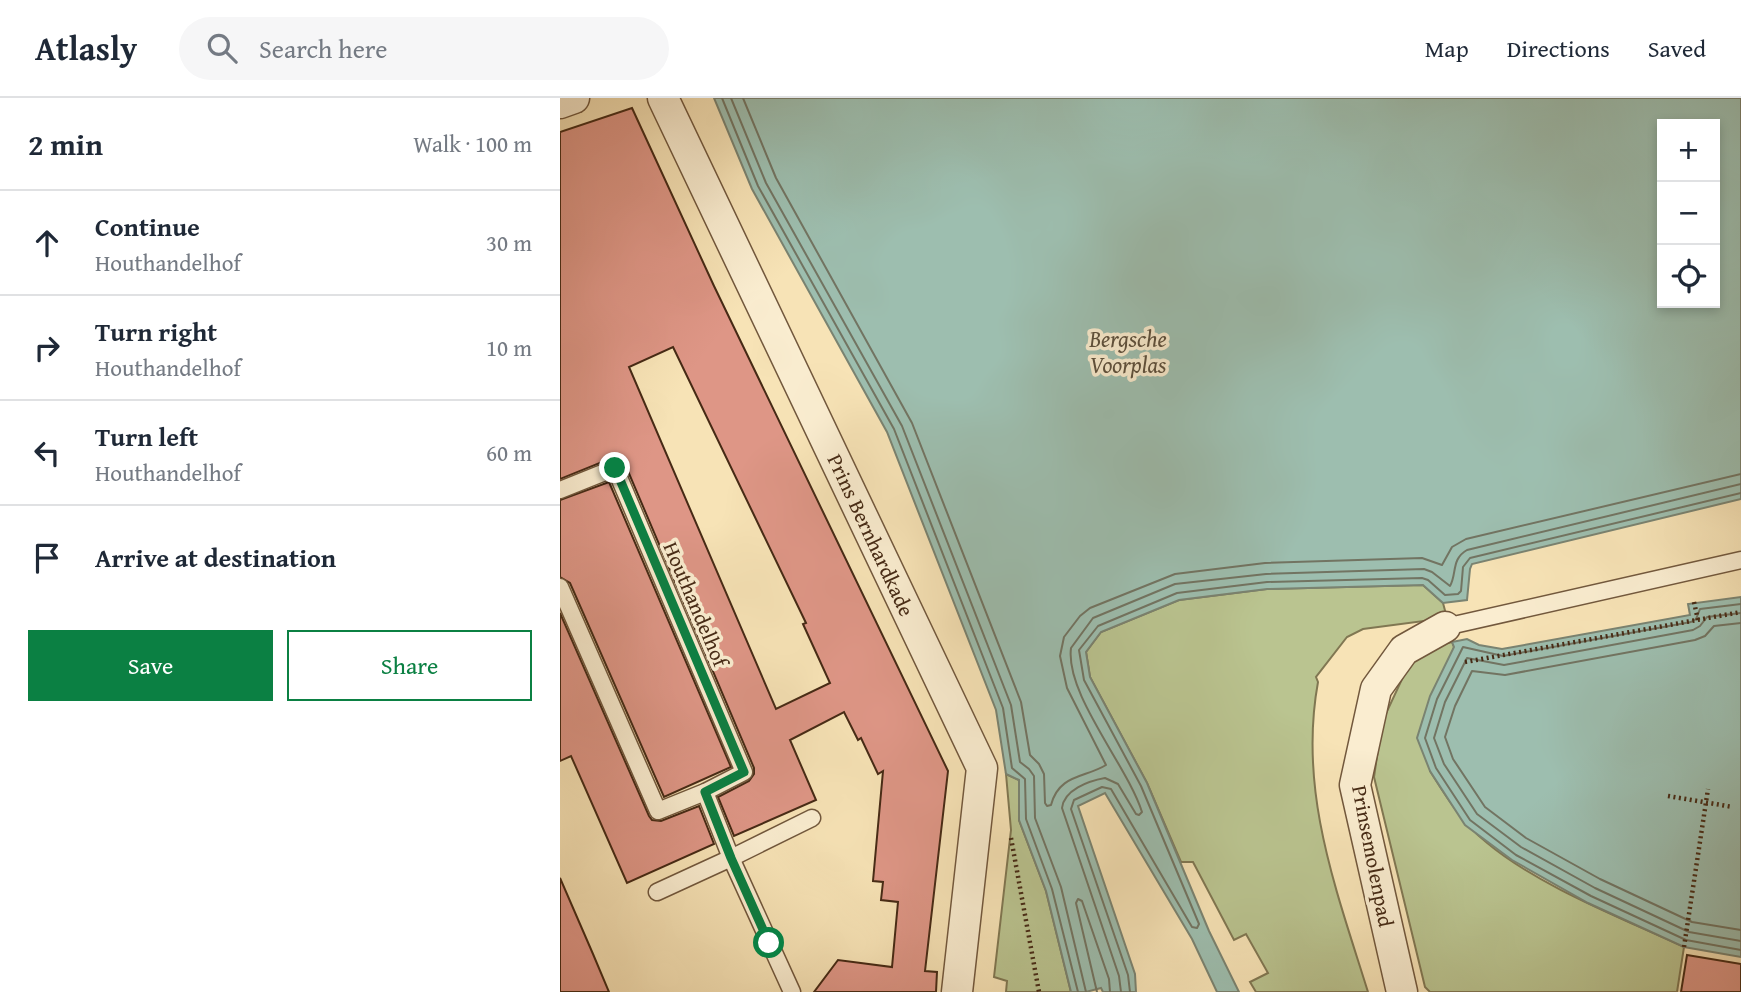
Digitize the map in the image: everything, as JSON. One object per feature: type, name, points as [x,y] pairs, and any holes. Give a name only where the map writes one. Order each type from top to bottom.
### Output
[{"type":"street","points":[[560,103],[574,98]]},
{"type":"street","name":"Prins Bernhardkade","points":[[663,98],[982,768],[957,992]]},
{"type":"street","name":"Prinsemolenpad","points":[[1402,992],[1355,785],[1376,690],[1404,650],[1459,624]]},
{"type":"lane","name":"Houthandelhof","points":[[560,490],[615,468],[744,772],[705,792],[658,811],[560,587]]},
{"type":"lane","points":[[1459,624],[1741,560]]},
{"type":"lane","points":[[705,792],[731,858],[792,992]]},
{"type":"lane","points":[[657,892],[812,818]]},
{"type":"path","points":[[1694,602],[1698,620]]},
{"type":"path","points":[[1465,662],[1741,612]]},
{"type":"path","points":[[1684,947],[1708,789]]},
{"type":"path","points":[[1668,796],[1734,807]]},
{"type":"path","points":[[977,807],[1010,838],[1039,992]]},
{"type":"green space","points":[[1423,585],[1443,603],[1447,618],[1363,629],[1347,637],[1316,677],[1318,682],[1313,722],[1313,762],[1317,801],[1333,877],[1368,992],[1256,992],[1250,982],[1268,973],[1246,934],[1234,940],[1193,862],[1181,862],[1147,783],[1090,677],[1086,652],[1101,632],[1179,600],[1267,589]]},
{"type":"green space","points":[[1452,642],[1454,647],[1430,771],[1442,790],[1470,827],[1486,842],[1530,873],[1581,900],[1684,947],[1677,992],[1430,992],[1425,987],[1374,777],[1382,722],[1410,662],[1430,647]]},
{"type":"green space","points":[[1006,774],[1019,780],[1019,820],[1046,891],[1071,992],[1006,992],[1007,981],[994,977],[1011,830]]},
{"type":"water","name":"Bergsche Voorplas","points":[[714,98],[1741,98],[1741,499],[1472,564],[1467,600],[1443,603],[1423,585],[1267,589],[1179,600],[1101,632],[1086,652],[1090,677],[1147,783],[1209,931],[1239,992],[1217,992],[1192,939],[1105,793],[1078,806],[1135,974],[1136,992],[1103,992],[1101,988],[1071,992],[1046,891],[1019,820],[1019,780],[1006,774],[996,710],[887,432],[752,189]]},
{"type":"water","points":[[1741,597],[1741,957],[1684,947],[1588,903],[1512,860],[1465,825],[1430,771],[1417,738],[1430,696],[1454,647],[1452,642],[1467,639],[1479,645],[1502,649],[1690,615],[1688,604]]},
{"type":"building","points":[[632,108],[714,286],[948,771],[925,971],[937,972],[936,992],[814,992],[838,960],[892,967],[898,902],[881,900],[883,882],[873,881],[883,771],[878,774],[861,738],[858,740],[844,712],[790,740],[816,800],[734,836],[718,797],[749,781],[754,774],[754,768],[625,464],[621,459],[612,458],[560,479],[560,132]],"holes":[[[673,347],[806,623],[803,624],[830,683],[776,709],[629,367]]]},
{"type":"building","points":[[609,482],[731,767],[664,797],[570,583],[560,577],[560,500]]},
{"type":"building","points":[[560,613],[649,816],[652,820],[661,821],[699,806],[714,844],[627,883],[571,756],[560,761]]},
{"type":"building","points":[[560,878],[593,954],[609,992],[560,992]]},
{"type":"building","points":[[1687,955],[1741,964],[1741,992],[1681,992]]},
{"type":"route","points":[[615,468],[744,772],[705,792],[769,943]]}]
